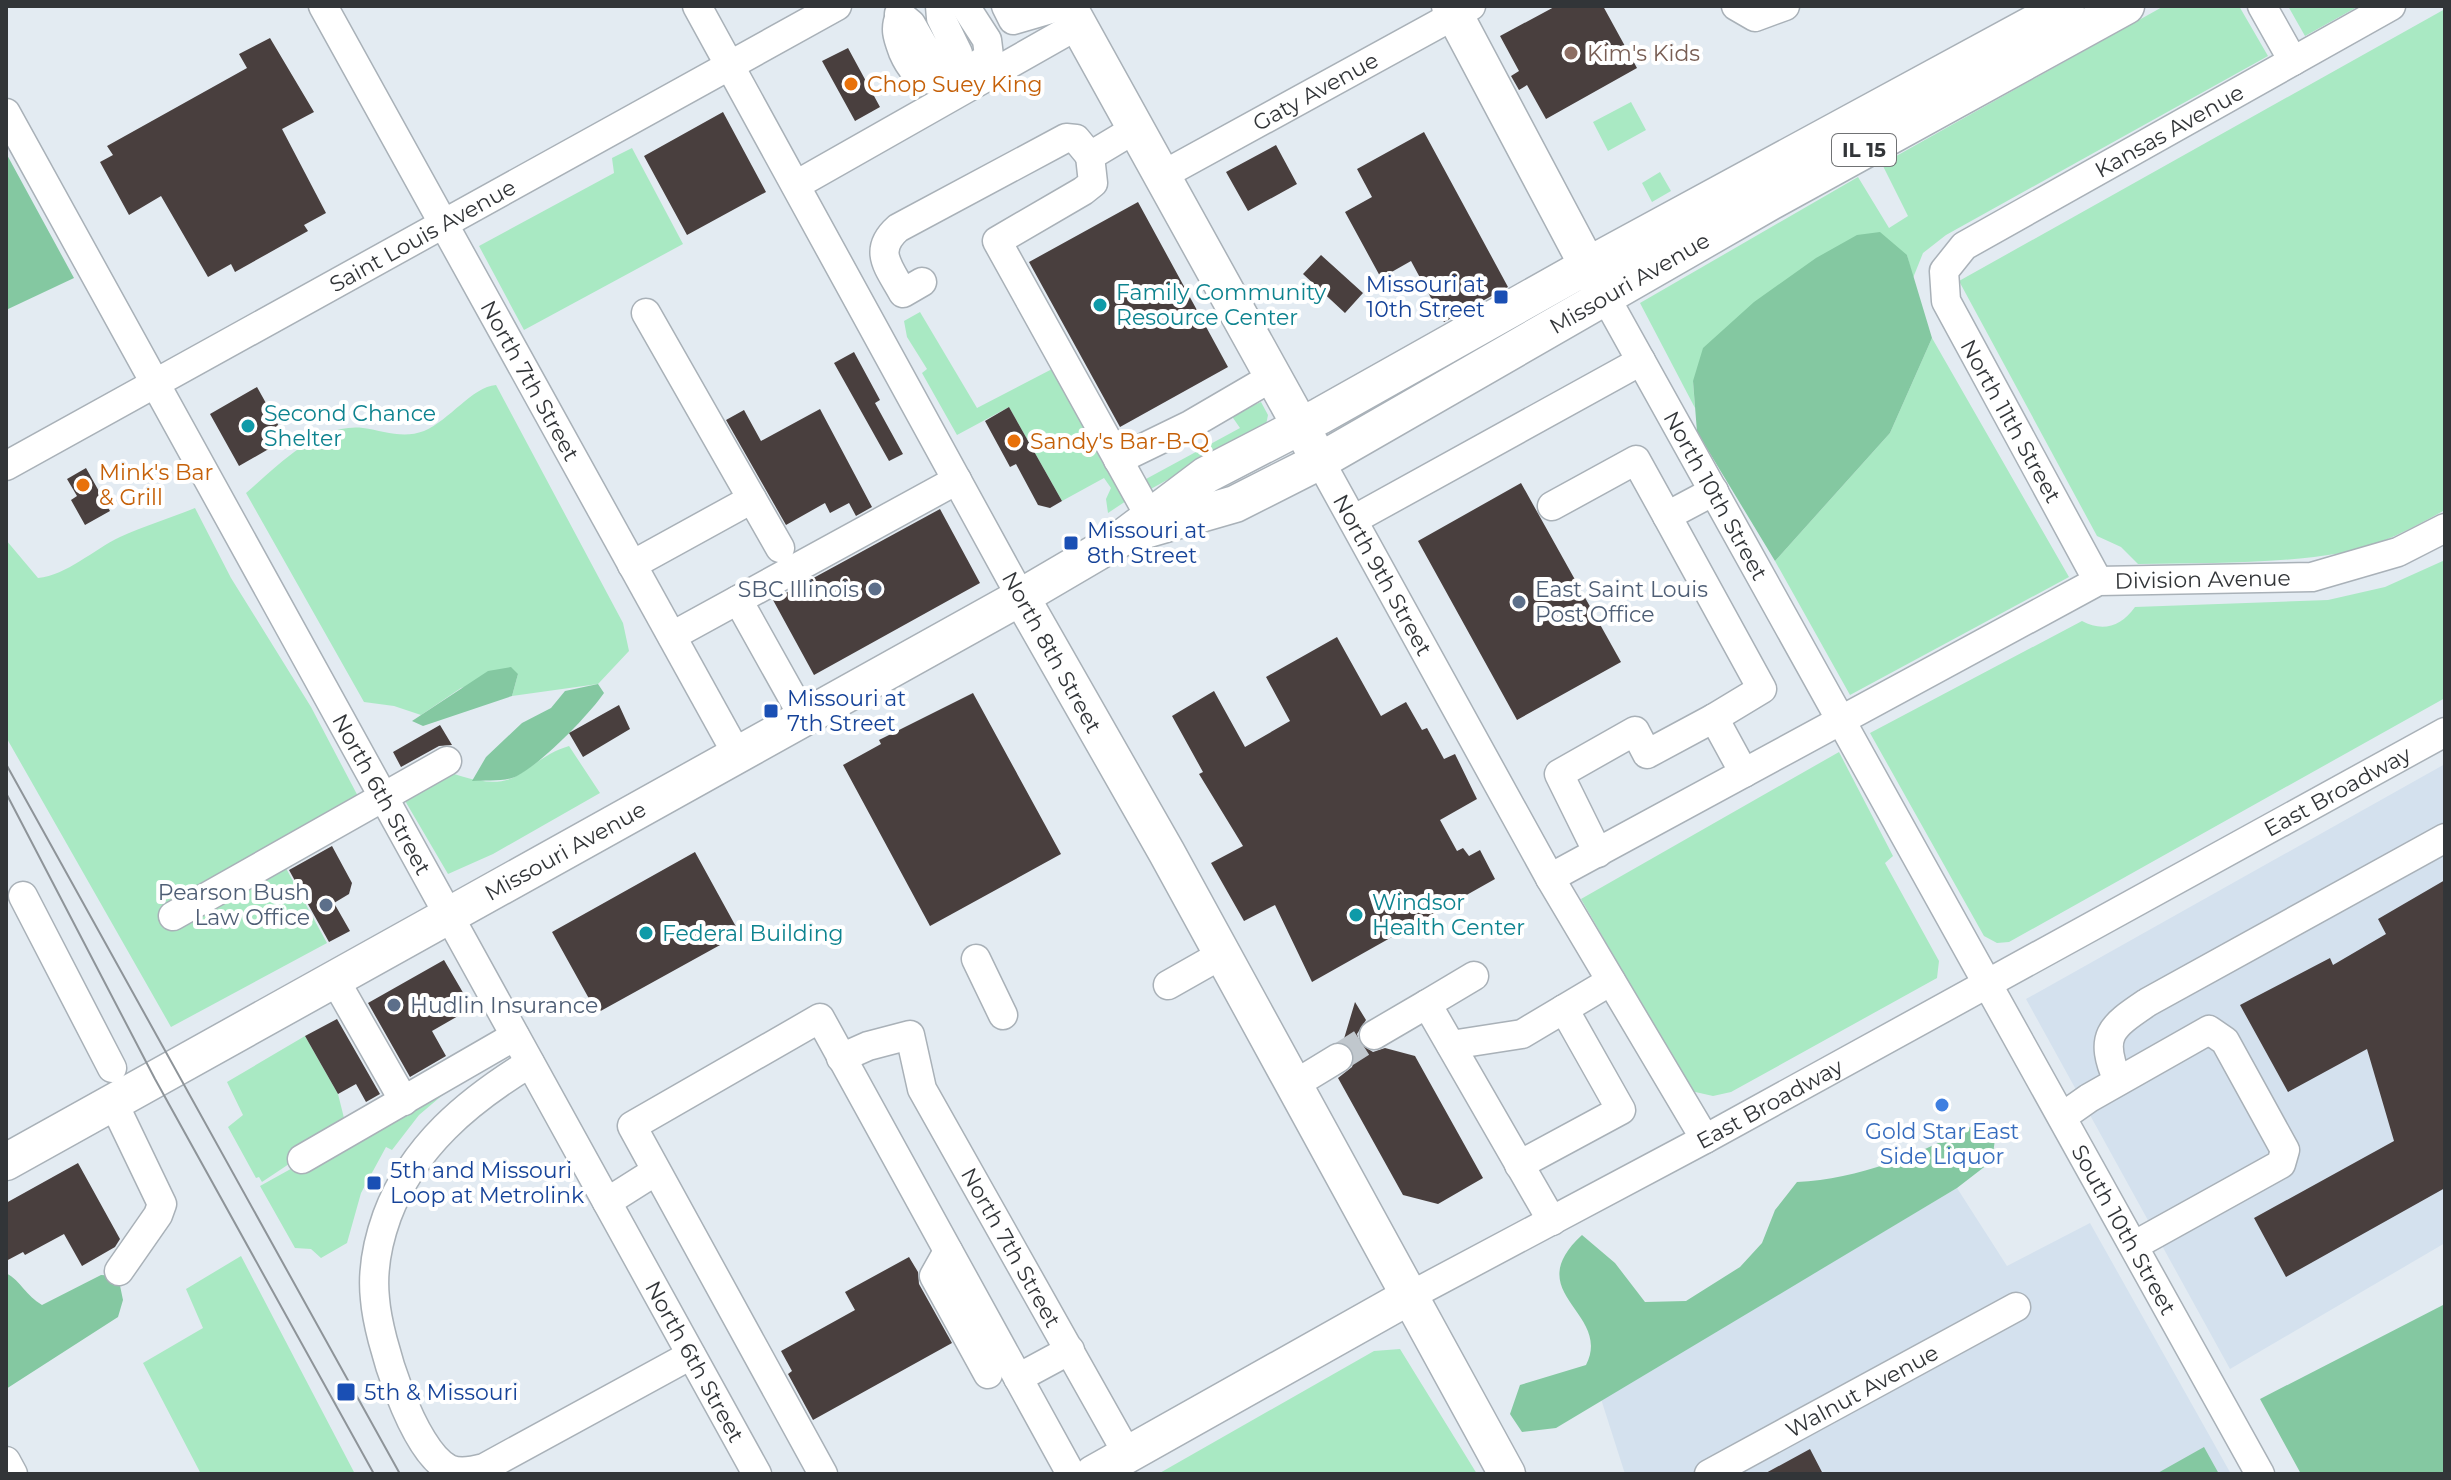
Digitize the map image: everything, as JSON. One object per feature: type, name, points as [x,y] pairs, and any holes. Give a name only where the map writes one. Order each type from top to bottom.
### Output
[{"type":"main road","name":"Missouri Avenue","points":[[6,1162],[112,1085],[335,980],[1021,597],[1138,527],[1206,475],[1301,426],[1587,266],[2066,6]]},
{"type":"main road","name":"Missouri Avenue","points":[[1138,527],[1235,504],[1320,461],[1770,202],[2126,6]]},
{"type":"main road","name":"North 10th Street","points":[[1459,9],[1587,266],[1606,298]]},
{"type":"main road","name":"North 9th Street","points":[[1069,12],[1320,461]]},
{"type":"main road","name":"North 8th Street","points":[[1021,597],[1507,1474]]},
{"type":"main road","name":"East Broadway","points":[[1093,1474],[1408,1297]]},
{"type":"street","name":"North 7th Street","points":[[323,6],[738,756]]},
{"type":"street","name":"North 8th Street","points":[[697,6],[1021,597]]},
{"type":"street","name":"Saint Louis Avenue","points":[[6,466],[837,6]]},
{"type":"street","points":[[897,11],[911,24],[932,61],[945,64],[958,53],[941,18],[940,6]]},
{"type":"street","points":[[897,11],[896,33],[907,61],[920,77],[936,82],[946,80],[989,56],[987,40],[965,6]]},
{"type":"street","points":[[1006,6],[1013,20],[1069,12]]},
{"type":"street","points":[[1736,6],[1755,17],[1785,6]]},
{"type":"street","points":[[2262,6],[2293,61]]},
{"type":"street","name":"Kansas Avenue","points":[[1951,258],[1964,246],[2391,6]]},
{"type":"street","name":"Gaty Avenue","points":[[1161,176],[1459,9]]},
{"type":"street","points":[[796,185],[1069,12]]},
{"type":"street","name":"North 6th Street","points":[[6,113],[757,1474]]},
{"type":"street","points":[[1090,156],[1135,129]]},
{"type":"street","points":[[922,282],[903,293],[883,250],[885,240],[898,228],[1066,138],[1076,139],[1090,156],[1093,183],[997,241],[1118,460],[1138,527]]},
{"type":"street","name":"North 11th Street","points":[[1951,258],[1944,271],[1946,301],[2098,581]]},
{"type":"street","points":[[853,290],[890,268]]},
{"type":"street","name":"North 10th Street","points":[[1606,298],[1987,984]]},
{"type":"street","points":[[646,313],[780,548]]},
{"type":"street","points":[[1353,520],[1641,361]]},
{"type":"street","points":[[1118,460],[1190,425],[1274,376]]},
{"type":"street","points":[[1552,506],[1636,460],[1762,689],[1647,754],[1635,731],[1559,774],[1598,853]]},
{"type":"street","name":"North 9th Street","points":[[1320,461],[1550,878],[1705,1139]]},
{"type":"street","points":[[672,636],[957,480]]},
{"type":"street","points":[[1667,516],[1714,491]]},
{"type":"street","points":[[632,565],[752,499]]},
{"type":"street","name":"Division Avenue","points":[[1550,878],[2098,581],[2312,577],[2398,552],[2445,528]]},
{"type":"street","points":[[738,600],[804,718]]},
{"type":"street","points":[[1714,718],[1744,773]]},
{"type":"street","name":"East Broadway","points":[[1408,1297],[1705,1139],[2445,732]]},
{"type":"street","points":[[173,916],[447,761]]},
{"type":"street","points":[[2118,1081],[2108,1058],[2108,1039],[2116,1024],[2148,1002],[2445,838]]},
{"type":"street","points":[[23,896],[112,1085],[162,1204],[119,1271]]},
{"type":"street","points":[[1168,985],[1221,955]]},
{"type":"street","points":[[976,959],[1003,1015]]},
{"type":"street","points":[[1374,1035],[1474,976]]},
{"type":"street","points":[[335,980],[404,1101]]},
{"type":"street","points":[[1451,1045],[1522,1034],[1611,981]]},
{"type":"street","name":"South 10th Street","points":[[1987,984],[2260,1474]]},
{"type":"street","points":[[1427,1004],[1552,1221]]},
{"type":"street","points":[[1519,1165],[1621,1110],[1564,1009]]},
{"type":"street","points":[[823,1474],[632,1126],[820,1018],[1071,1474]]},
{"type":"street","points":[[2062,1117],[2118,1081],[2209,1030],[2225,1041],[2285,1150],[2281,1164],[2135,1245]]},
{"type":"street","name":"North 7th Street","points":[[841,1058],[868,1046],[910,1035],[922,1089],[1128,1455]]},
{"type":"street","points":[[302,1159],[515,1036]]},
{"type":"street","points":[[1292,1086],[1338,1058]]},
{"type":"street","points":[[530,1063],[475,1101],[430,1141],[408,1172],[382,1232],[375,1280],[379,1333],[391,1373],[428,1448],[438,1461],[452,1470],[484,1468],[691,1355]]},
{"type":"street","points":[[607,1202],[656,1171]]},
{"type":"street","points":[[948,1251],[934,1276],[988,1374]]},
{"type":"street","name":"Walnut Avenue","points":[[1709,1474],[2016,1307]]},
{"type":"street","points":[[1018,1378],[1070,1350]]},
{"type":"street","points":[[6,1461],[13,1474]]},
{"type":"shaded area","points":[[2445,764],[2445,1243],[2230,1369],[2026,999]]},
{"type":"shaded area","points":[[1957,1188],[2007,1266],[2090,1223],[2231,1474],[1625,1474],[1601,1399]]},
{"type":"green space","points":[[2164,6],[2239,6],[2268,56],[1946,235],[1923,253],[1913,278],[1907,255],[1693,381],[1695,408],[1640,303],[1858,177],[1889,228],[1908,216],[1882,164]]},
{"type":"green space","points":[[2288,6],[2359,6],[2305,36]]},
{"type":"green space","points":[[2445,9],[2445,510],[2382,541],[2342,553],[2266,561],[2138,564],[2121,547],[2097,536],[1959,281]]},
{"type":"green space","points":[[1631,102],[1646,130],[1608,151],[1593,122]]},
{"type":"green space","points":[[632,148],[683,244],[524,330],[479,246],[614,173],[612,158]]},
{"type":"green space","points":[[6,153],[74,278],[6,310]]},
{"type":"green space","points":[[1660,172],[1671,191],[1652,202],[1642,183]]},
{"type":"green space","points":[[1880,232],[1907,255],[1932,338],[1890,433],[1775,561],[1697,432],[1693,381],[1703,348],[1754,302],[1816,258],[1857,235]]},
{"type":"green space","points":[[920,312],[977,408],[1054,368],[1126,501],[1108,513],[1106,499],[1111,488],[1104,478],[1062,501],[1009,407],[957,435],[922,373],[927,369],[907,337],[904,321]]},
{"type":"green space","points":[[1932,338],[2069,577],[1850,695],[1775,561],[1890,433]]},
{"type":"green space","points":[[496,385],[623,623],[629,651],[598,684],[512,696],[518,674],[461,688],[421,715],[394,706],[364,702],[246,493],[299,448],[330,432],[346,428],[394,434],[424,431],[478,391]]},
{"type":"green space","points":[[1261,402],[1268,415],[1266,425],[1149,490],[1146,479],[1240,428],[1231,415]]},
{"type":"green space","points":[[195,508],[231,578],[311,707],[361,802],[282,861],[327,943],[171,1027],[6,737],[6,540],[38,578],[70,567],[120,537]]},
{"type":"green space","points":[[2445,560],[2445,698],[2009,942],[1997,943],[1984,936],[1870,733],[2082,621],[2111,626],[2124,619],[2135,607],[2328,600],[2385,587]]},
{"type":"green space","points":[[511,667],[518,674],[512,696],[423,726],[412,721],[488,671]]},
{"type":"green space","points":[[598,684],[604,693],[597,703],[539,761],[512,778],[472,781],[486,757],[522,723],[551,708],[565,691]]},
{"type":"green space","points":[[569,746],[600,793],[493,854],[448,874],[404,799],[443,770],[480,781],[500,781],[518,775],[548,755]]},
{"type":"green space","points":[[1839,752],[1893,856],[1885,863],[1939,961],[1937,978],[1731,1092],[1713,1096],[1691,1091],[1581,899]]},
{"type":"green space","points":[[305,1036],[338,1094],[346,1126],[262,1182],[259,1177],[256,1178],[228,1127],[243,1115],[227,1082]]},
{"type":"green space","points":[[452,1087],[419,1115],[392,1150],[386,1147],[361,1193],[347,1243],[321,1258],[311,1249],[295,1248],[260,1186],[343,1140]]},
{"type":"green space","points":[[1972,1126],[1996,1132],[1992,1161],[1957,1188],[1556,1428],[1522,1432],[1510,1414],[1520,1385],[1586,1365],[1591,1347],[1588,1331],[1562,1288],[1559,1273],[1565,1255],[1582,1235],[1615,1263],[1645,1302],[1686,1301],[1740,1267],[1762,1243],[1775,1210],[1797,1182],[1843,1176],[1888,1164]]},
{"type":"green space","points":[[241,1256],[355,1474],[201,1474],[143,1363],[203,1328],[186,1289]]},
{"type":"green space","points":[[6,1273],[42,1305],[101,1275],[118,1276],[123,1300],[118,1317],[6,1389]]},
{"type":"green space","points":[[2445,1304],[2445,1474],[2301,1474],[2260,1399]]},
{"type":"green space","points":[[1400,1349],[1477,1474],[1158,1474],[1374,1351]]},
{"type":"green space","points":[[2204,1447],[2219,1474],[2156,1474]]},
{"type":"building","points":[[1556,6],[1603,6],[1637,68],[1546,119],[1527,85],[1519,90],[1511,76],[1519,71],[1500,36]]},
{"type":"building","points":[[270,38],[314,112],[282,129],[326,213],[304,225],[308,231],[235,272],[231,264],[208,277],[161,196],[129,215],[100,162],[113,155],[107,146],[247,68],[239,54]]},
{"type":"building","name":"Chop Suey King","points":[[848,48],[880,107],[855,121],[822,61]]},
{"type":"building","points":[[723,112],[766,192],[687,235],[644,156]]},
{"type":"building","points":[[1424,132],[1508,287],[1444,322],[1411,261],[1381,278],[1345,212],[1372,197],[1357,169]]},
{"type":"building","points":[[1276,145],[1297,184],[1248,211],[1226,172]]},
{"type":"building","name":"Family Community Resource Center","points":[[1138,202],[1228,367],[1120,427],[1029,262]]},
{"type":"building","points":[[1321,255],[1363,293],[1345,313],[1303,274]]},
{"type":"building","points":[[854,352],[880,400],[875,403],[903,454],[889,461],[834,363]]},
{"type":"building","name":"Second Chance Shelter","points":[[257,387],[286,439],[239,466],[210,414]]},
{"type":"building","points":[[1009,407],[1062,501],[1050,508],[1038,505],[1016,464],[1010,467],[985,421]]},
{"type":"building","points":[[820,409],[872,507],[856,516],[849,503],[830,513],[825,503],[786,525],[726,420],[744,410],[761,441]]},
{"type":"building","points":[[86,468],[110,511],[85,525],[71,500],[77,496],[67,479]]},
{"type":"building","name":"East Saint Louis Post Office","points":[[1521,483],[1621,662],[1517,720],[1418,541]]},
{"type":"building","name":"SBC Illinois","points":[[940,509],[980,583],[814,675],[773,600]]},
{"type":"building","name":"Windsor Health Center","points":[[1337,637],[1381,716],[1406,702],[1422,730],[1427,728],[1444,759],[1455,754],[1477,799],[1440,820],[1457,851],[1463,848],[1469,856],[1480,850],[1495,879],[1312,982],[1275,905],[1244,921],[1211,863],[1243,846],[1199,774],[1203,772],[1172,716],[1214,691],[1245,747],[1290,721],[1266,677]]},
{"type":"building","points":[[973,693],[1061,854],[930,926],[843,765],[881,744],[879,740]]},
{"type":"building","points":[[619,705],[630,729],[583,757],[569,733]]},
{"type":"building","points":[[440,725],[452,745],[439,746],[401,767],[393,752]]},
{"type":"building","points":[[332,846],[352,883],[349,894],[334,903],[350,931],[329,942],[289,870]]},
{"type":"building","name":"Federal Building","points":[[695,852],[740,934],[597,1013],[552,932]]},
{"type":"building","points":[[2445,880],[2445,1188],[2286,1277],[2254,1218],[2394,1141],[2367,1049],[2288,1092],[2240,1005],[2330,958],[2333,965],[2386,934],[2378,919]]},
{"type":"building","points":[[444,960],[472,1008],[432,1031],[446,1056],[410,1077],[368,1003]]},
{"type":"building","points":[[1355,1002],[1366,1020],[1357,1034],[1360,1044],[1373,1052],[1385,1048],[1415,1056],[1483,1178],[1438,1204],[1403,1195],[1338,1078],[1352,1067],[1355,1058],[1352,1049],[1343,1042]]},
{"type":"building","points":[[337,1019],[380,1094],[366,1102],[356,1084],[338,1094],[305,1036]]},
{"type":"building","points":[[78,1163],[120,1239],[115,1247],[82,1266],[64,1234],[25,1255],[23,1252],[6,1261],[6,1203]]},
{"type":"building","points":[[909,1257],[918,1272],[919,1284],[952,1343],[813,1420],[788,1374],[792,1371],[781,1351],[855,1310],[845,1292]]},
{"type":"building","points":[[1810,1449],[1823,1474],[1764,1474]]},
{"type":"tunnel","points":[[1338,1058],[1374,1035]]},
{"type":"tram line","points":[[6,764],[400,1474]]},
{"type":"tram line","points":[[6,793],[155,1079],[374,1474]]},
{"type":"place","name":"Kim's Kids","points":[[1571,53]]},
{"type":"place","name":"Chop Suey King","points":[[851,84]]},
{"type":"place","name":"Missouri at 10th Street","points":[[1501,297]]},
{"type":"place","name":"Family Community Resource Center","points":[[1100,305]]},
{"type":"place","name":"Second Chance Shelter","points":[[248,426]]},
{"type":"place","name":"Sandy's Bar-B-Q","points":[[1014,441]]},
{"type":"place","name":"Mink's Bar & Grill","points":[[83,485]]},
{"type":"place","name":"Missouri at 8th Street","points":[[1071,543]]},
{"type":"place","name":"SBC Illinois","points":[[875,589]]},
{"type":"place","name":"East Saint Louis Post Office","points":[[1519,602]]},
{"type":"place","name":"Missouri at 7th Street","points":[[771,711]]},
{"type":"place","name":"Pearson Bush Law Office","points":[[326,905]]},
{"type":"place","name":"Windsor Health Center","points":[[1356,915]]},
{"type":"place","name":"Federal Building","points":[[646,933]]},
{"type":"place","name":"Hudlin Insurance","points":[[394,1005]]},
{"type":"place","name":"Gold Star East Side Liquor","points":[[1942,1105]]},
{"type":"place","name":"5th and Missouri Loop at Metrolink","points":[[374,1183]]},
{"type":"place","name":"5th & Missouri","points":[[346,1392]]}]
